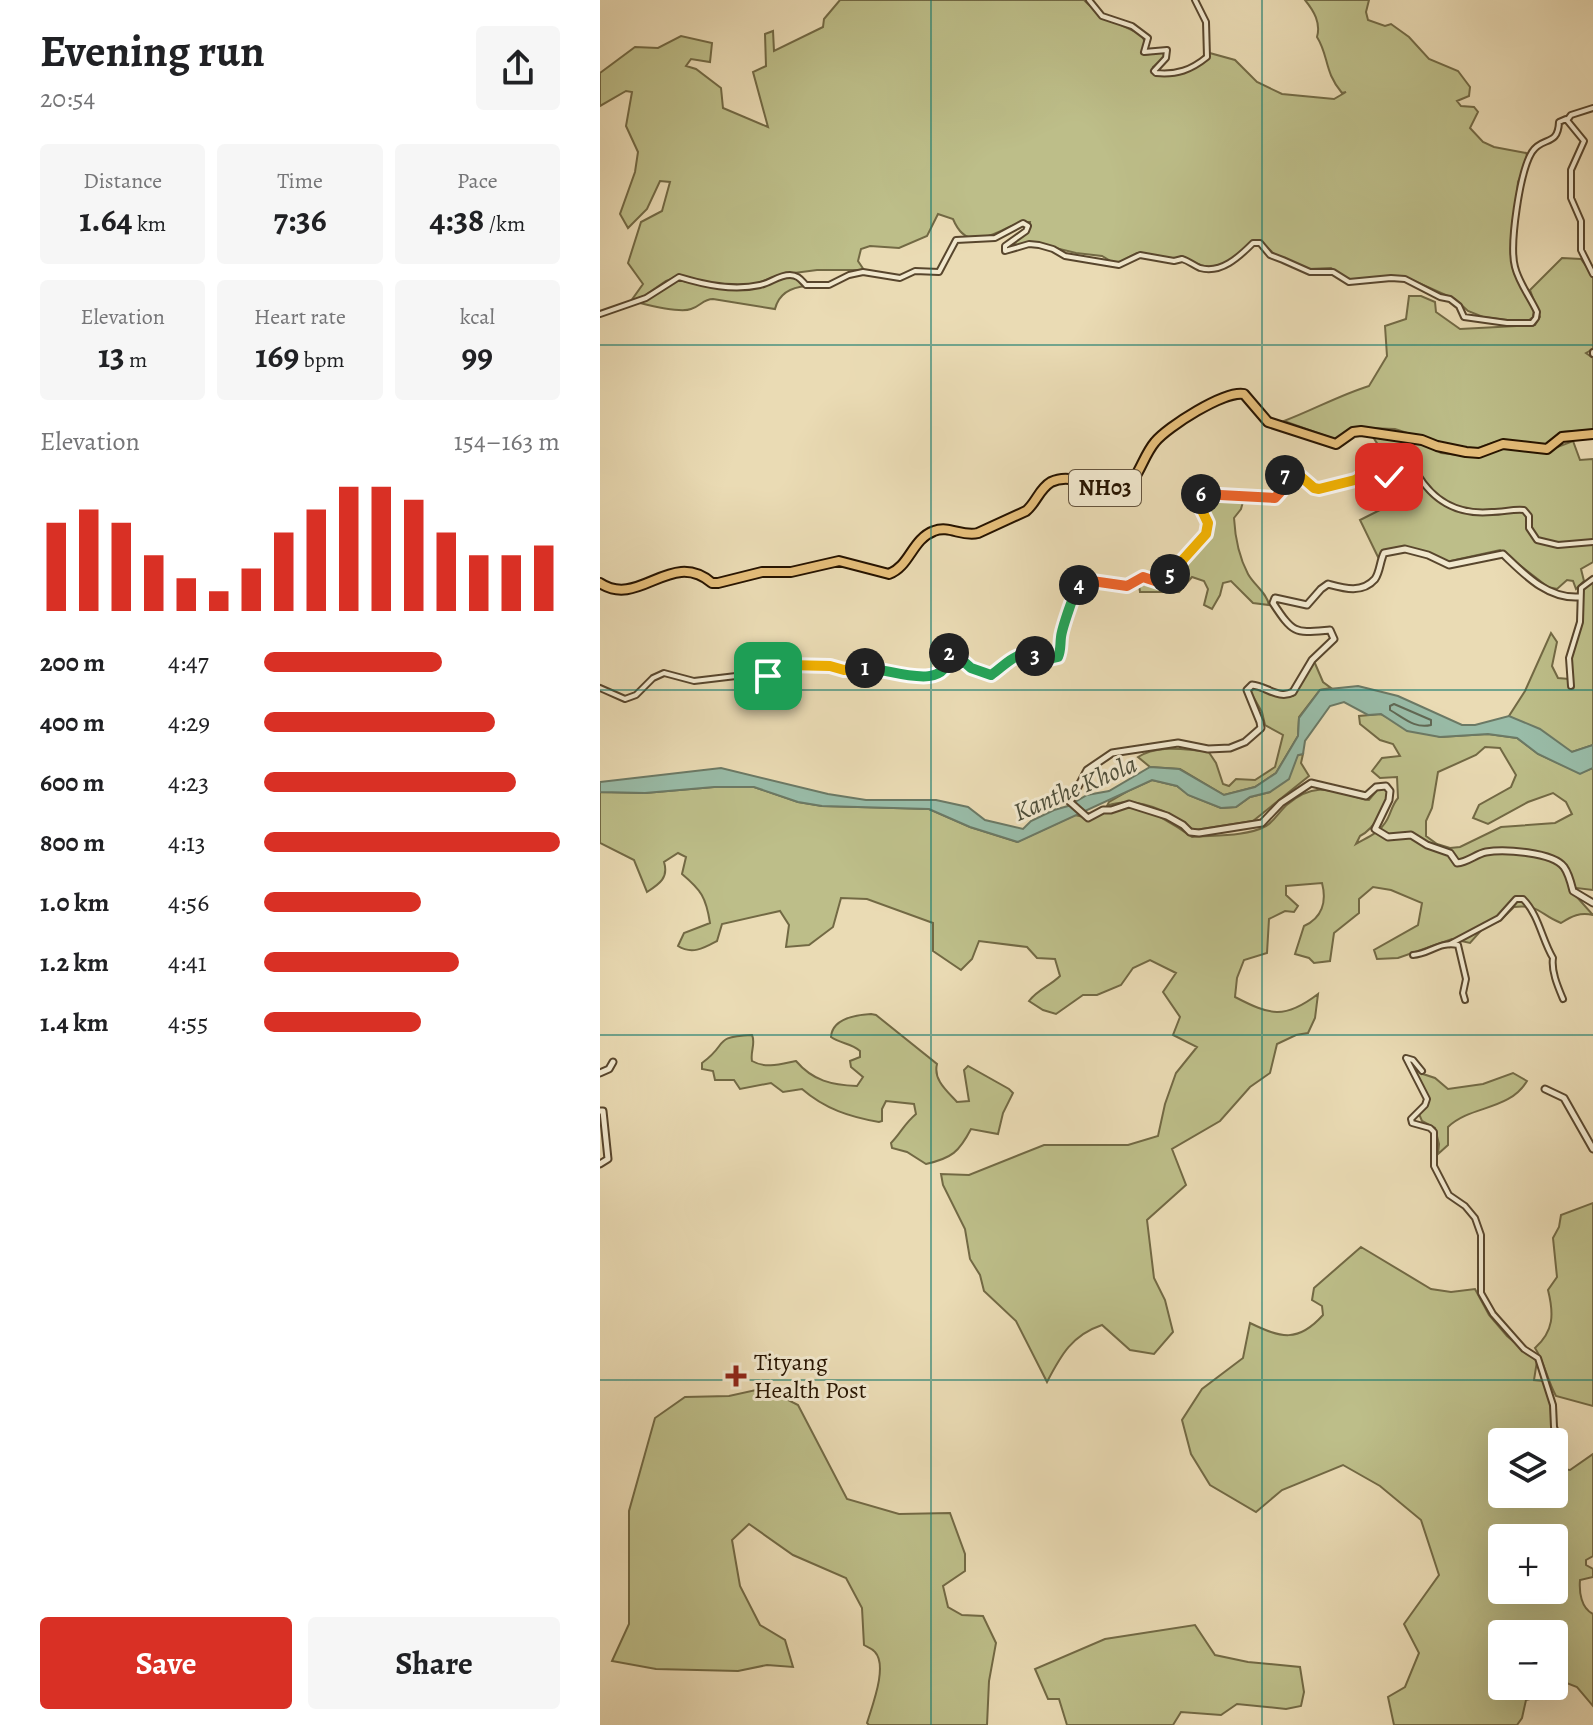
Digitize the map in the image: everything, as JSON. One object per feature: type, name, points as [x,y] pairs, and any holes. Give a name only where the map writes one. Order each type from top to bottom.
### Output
[{"type":"main road","name":"NH03","points":[[600,583],[611,590],[630,591],[643,582],[683,571],[698,572],[712,583],[718,583],[762,572],[791,572],[839,561],[889,574],[901,567],[914,545],[931,531],[944,528],[969,535],[978,533],[1026,511],[1050,483],[1068,480],[1094,483],[1111,491],[1124,490],[1148,450],[1164,432],[1206,407],[1238,393],[1244,394],[1268,422],[1336,444],[1353,432],[1361,431],[1479,453],[1503,444],[1547,449],[1562,437],[1593,434]]},
{"type":"street","points":[[1089,0],[1102,16],[1132,26],[1148,38],[1144,52],[1167,50],[1166,58],[1154,71],[1172,74],[1193,68],[1207,57],[1206,22],[1195,0]]},
{"type":"street","points":[[600,314],[646,298],[679,277],[715,286],[739,287],[759,286],[790,275],[797,276],[806,285],[829,285],[863,272],[900,278],[915,271],[939,272],[956,240],[995,238],[1023,223],[1028,226],[1026,231],[1005,246],[1005,251],[1029,244],[1100,264],[1119,265],[1140,255],[1174,261],[1182,259],[1199,267],[1216,269],[1236,259],[1253,243],[1260,243],[1270,255],[1310,272],[1333,272],[1349,282],[1405,279],[1450,299],[1459,306],[1464,317],[1532,323],[1537,312],[1519,280],[1512,255],[1519,187],[1532,152],[1558,134],[1559,122],[1593,108]]},
{"type":"street","points":[[1568,119],[1584,141],[1571,170],[1571,198],[1581,221],[1581,250],[1593,274]]},
{"type":"street","points":[[600,688],[625,699],[636,695],[653,678],[664,673],[694,681],[736,676],[761,678],[788,665],[830,666],[844,670],[875,668],[917,678],[944,671],[951,652],[971,668],[991,675],[1013,657],[1023,654],[1045,660],[1058,657],[1073,592],[1082,581],[1127,586],[1143,577],[1161,583],[1206,534],[1208,523],[1197,503],[1197,494],[1275,498],[1283,491],[1285,473],[1290,469],[1319,489],[1355,480],[1370,471],[1389,477],[1413,473],[1440,501],[1456,509],[1483,512],[1524,510],[1529,516],[1529,528],[1537,540],[1558,545],[1593,542]]},
{"type":"street","points":[[1579,597],[1568,598],[1534,583],[1512,566],[1503,554],[1449,565],[1405,549],[1384,553],[1375,579],[1367,585],[1351,590],[1328,584],[1307,605],[1275,598],[1273,603],[1297,631],[1304,634],[1330,630],[1334,639],[1312,660],[1293,692],[1281,695],[1261,686],[1248,687],[1261,728],[1254,735],[1230,748],[1208,749],[1178,743],[1112,753],[1087,770],[1070,802],[1088,818],[1103,810],[1129,804],[1167,816],[1190,832],[1199,833],[1262,823],[1281,803],[1311,783],[1366,796],[1376,787],[1386,786],[1390,791],[1389,800],[1375,829],[1388,837],[1411,835],[1450,853],[1457,863],[1486,852],[1516,850],[1536,854],[1559,862],[1568,875],[1573,891],[1593,903]]},
{"type":"street","points":[[1571,686],[1569,658],[1580,622],[1579,597],[1581,588],[1593,579]]},
{"type":"street","points":[[1450,944],[1499,918],[1516,899],[1523,899],[1544,935],[1547,950],[1553,958],[1552,973],[1563,999]]},
{"type":"street","points":[[1413,955],[1427,954],[1436,945],[1456,944],[1466,979],[1465,1000]]},
{"type":"street","points":[[1422,1071],[1413,1060],[1406,1058],[1427,1099],[1411,1119],[1412,1123],[1434,1132],[1434,1166],[1449,1195],[1465,1206],[1478,1226],[1483,1251],[1481,1293],[1493,1314],[1524,1349],[1538,1358],[1556,1428]]},
{"type":"street","points":[[600,1073],[609,1069],[613,1062]]},
{"type":"street","points":[[1545,1089],[1564,1098],[1593,1149]]},
{"type":"street","points":[[600,1111],[603,1111],[608,1159],[600,1164]]},
{"type":"shaded area","points":[[840,0],[1084,0],[1104,16],[1142,35],[1144,55],[1165,52],[1164,58],[1153,67],[1152,72],[1187,68],[1206,52],[1235,60],[1257,82],[1282,94],[1334,99],[1346,92],[1342,93],[1332,78],[1317,37],[1316,17],[1305,0],[1369,0],[1368,20],[1385,26],[1391,24],[1409,37],[1429,59],[1458,71],[1470,87],[1469,96],[1457,101],[1461,106],[1474,107],[1478,112],[1470,128],[1483,142],[1526,153],[1528,158],[1518,182],[1511,257],[1514,273],[1534,310],[1533,317],[1528,321],[1515,321],[1483,317],[1468,311],[1455,299],[1401,277],[1348,280],[1331,268],[1309,269],[1274,254],[1262,242],[1255,241],[1223,264],[1208,267],[1182,256],[1174,259],[1137,253],[1114,263],[1102,256],[1031,242],[1007,249],[1029,230],[1030,222],[978,239],[960,231],[953,219],[938,214],[927,236],[899,248],[870,246],[861,249],[858,261],[864,270],[817,270],[779,275],[750,286],[725,286],[681,276],[631,301],[643,284],[628,263],[641,222],[662,211],[670,182],[660,181],[647,209],[628,228],[620,214],[635,172],[638,152],[626,126],[632,92],[626,91],[600,106],[600,73],[635,47],[658,48],[681,36],[712,43],[710,62],[691,59],[686,66],[696,69],[721,88],[723,108],[768,127],[753,72],[766,66],[765,34],[773,31],[774,51],[823,27],[824,19]]},
{"type":"shaded area","points":[[1562,258],[1581,259],[1593,276],[1593,349],[1586,353],[1593,358],[1593,430],[1560,432],[1549,444],[1495,442],[1475,449],[1451,447],[1395,429],[1352,429],[1337,440],[1284,421],[1369,386],[1387,356],[1385,326],[1406,319],[1409,296],[1421,296],[1435,302],[1436,312],[1460,329],[1535,325],[1540,317],[1530,290]]},
{"type":"shaded area","points":[[781,278],[796,278],[807,286],[786,292],[775,309],[713,299],[686,310],[640,303],[678,280],[743,289],[769,284]]},
{"type":"shaded area","points":[[1372,435],[1427,445],[1441,453],[1477,457],[1504,448],[1542,453],[1573,441],[1580,460],[1593,459],[1593,562],[1581,569],[1584,581],[1576,589],[1573,581],[1567,580],[1557,589],[1548,587],[1500,550],[1446,562],[1403,547],[1386,551],[1378,557],[1360,520],[1380,510],[1385,495],[1397,491],[1393,468]]},
{"type":"shaded area","points":[[1201,497],[1244,498],[1234,518],[1238,546],[1248,574],[1269,605],[1253,603],[1231,581],[1223,583],[1212,609],[1204,605],[1208,589],[1204,581],[1192,577],[1179,592],[1140,592],[1139,585],[1165,584],[1208,532],[1209,525],[1198,500]]},
{"type":"shaded area","points":[[1593,580],[1593,745],[1572,752],[1509,716],[1525,691],[1551,633],[1557,642],[1552,666],[1558,678],[1569,679],[1569,658],[1580,622],[1578,602],[1583,590]]},
{"type":"shaded area","points":[[1314,661],[1323,682],[1331,688],[1320,690],[1299,717],[1298,736],[1276,773],[1255,787],[1224,795],[1180,769],[1150,767],[1138,757],[1163,749],[1208,751],[1223,784],[1229,786],[1236,779],[1255,780],[1275,767],[1283,735],[1265,725],[1262,712],[1250,691],[1256,688],[1277,696],[1293,696]]},
{"type":"shaded area","points":[[1381,714],[1440,737],[1488,734],[1517,738],[1538,754],[1580,773],[1593,768],[1593,890],[1577,888],[1575,895],[1593,915],[1576,915],[1561,923],[1535,909],[1514,907],[1500,921],[1485,926],[1470,943],[1452,939],[1398,958],[1377,959],[1374,950],[1418,925],[1422,903],[1391,890],[1373,887],[1359,899],[1359,913],[1334,933],[1330,961],[1314,963],[1295,954],[1304,926],[1315,919],[1322,909],[1322,883],[1286,886],[1286,895],[1298,906],[1294,912],[1285,911],[1269,919],[1267,953],[1244,960],[1237,978],[1235,997],[1258,1008],[1277,1012],[1296,1008],[1318,994],[1315,1018],[1308,1033],[1277,1044],[1270,1073],[1250,1087],[1220,1121],[1172,1149],[1186,1185],[1147,1220],[1154,1278],[1165,1300],[1173,1332],[1154,1354],[1130,1350],[1102,1325],[1083,1334],[1068,1347],[1047,1382],[1016,1321],[984,1291],[980,1275],[970,1259],[965,1229],[943,1185],[941,1174],[969,1175],[1044,1145],[1128,1145],[1158,1136],[1176,1073],[1197,1047],[1173,1035],[1180,1017],[1163,992],[1176,973],[1150,960],[1133,968],[1121,985],[1097,995],[1083,995],[1056,1014],[1029,1001],[1060,976],[1055,959],[1037,958],[1027,947],[979,941],[972,959],[961,970],[933,951],[933,923],[867,899],[841,898],[833,927],[809,945],[786,947],[789,925],[780,911],[722,924],[717,941],[703,948],[688,950],[678,946],[684,933],[710,923],[702,895],[682,874],[686,857],[678,853],[664,862],[664,876],[647,892],[634,860],[600,843],[600,792],[645,793],[754,787],[798,802],[822,806],[929,809],[970,827],[1017,842],[1075,815],[1092,819],[1129,806],[1153,813],[1192,837],[1240,834],[1266,826],[1288,804],[1309,792],[1327,790],[1369,800],[1378,789],[1387,789],[1380,816],[1356,844],[1382,827],[1398,798],[1397,777],[1380,778],[1372,771],[1382,758],[1400,756],[1393,744],[1380,740],[1360,724],[1359,716]],"holes":[[[1485,747],[1500,748],[1516,775],[1511,787],[1479,805],[1473,818],[1488,824],[1528,802],[1553,793],[1566,802],[1572,814],[1555,823],[1501,827],[1460,847],[1437,844],[1426,836],[1426,821],[1432,808],[1438,772],[1476,755]]]},
{"type":"shaded area","points":[[1303,754],[1301,763],[1309,776],[1253,821],[1195,830],[1171,815],[1144,804],[1125,802],[1107,806],[1109,802],[1152,780],[1177,786],[1189,795],[1221,808],[1236,807],[1250,797],[1270,792],[1298,755]]},
{"type":"shaded area","points":[[871,1014],[937,1064],[939,1080],[957,1102],[969,1101],[964,1070],[968,1066],[1009,1089],[1013,1093],[1003,1113],[998,1134],[971,1129],[954,1153],[926,1164],[907,1152],[892,1148],[891,1143],[916,1114],[914,1104],[886,1101],[882,1121],[879,1122],[838,1111],[802,1089],[783,1092],[771,1083],[740,1089],[734,1080],[715,1080],[713,1071],[702,1069],[702,1063],[726,1039],[752,1035],[752,1061],[768,1065],[796,1061],[824,1081],[857,1086],[863,1077],[851,1067],[850,1061],[860,1057],[860,1051],[831,1037],[832,1031],[840,1022]]},
{"type":"shaded area","points":[[1410,1062],[1448,1089],[1483,1084],[1513,1073],[1527,1081],[1510,1098],[1457,1120],[1448,1127],[1448,1145],[1438,1154],[1435,1128],[1422,1121],[1419,1114],[1429,1100]]},
{"type":"shaded area","points":[[1593,1203],[1593,1406],[1556,1396],[1535,1348],[1546,1335],[1551,1322],[1548,1290],[1557,1277],[1553,1238],[1561,1215]]},
{"type":"shaded area","points":[[1361,1247],[1431,1289],[1451,1292],[1475,1289],[1489,1315],[1507,1336],[1537,1361],[1534,1380],[1544,1381],[1551,1404],[1553,1428],[1488,1428],[1488,1508],[1568,1508],[1568,1470],[1593,1454],[1593,1556],[1586,1560],[1586,1565],[1593,1569],[1593,1577],[1580,1580],[1580,1585],[1583,1604],[1593,1614],[1593,1706],[1577,1687],[1568,1684],[1568,1620],[1488,1620],[1488,1700],[1526,1700],[1517,1725],[1394,1725],[1388,1697],[1405,1687],[1419,1653],[1404,1624],[1439,1575],[1421,1520],[1380,1486],[1343,1465],[1282,1490],[1256,1512],[1210,1485],[1191,1454],[1182,1420],[1202,1389],[1243,1358],[1250,1323],[1271,1332],[1297,1334],[1323,1315],[1322,1306],[1312,1300],[1314,1288]]},
{"type":"shaded area","points":[[765,1388],[798,1405],[847,1499],[899,1514],[950,1513],[965,1554],[965,1571],[943,1586],[948,1607],[962,1615],[983,1616],[996,1643],[989,1681],[987,1725],[869,1725],[880,1676],[879,1658],[864,1645],[862,1608],[846,1578],[793,1555],[749,1524],[732,1540],[740,1586],[760,1625],[785,1640],[793,1667],[767,1665],[738,1671],[656,1669],[612,1661],[629,1624],[629,1511],[655,1418],[685,1397],[729,1396]]},
{"type":"shaded area","points":[[1195,1625],[1215,1655],[1300,1667],[1304,1692],[1301,1706],[1286,1709],[1237,1704],[1221,1715],[1181,1712],[1173,1725],[1067,1725],[1059,1699],[1048,1699],[1035,1669],[1105,1639]]},
{"type":"water","points":[[1358,686],[1398,696],[1462,725],[1475,725],[1509,716],[1540,729],[1572,752],[1593,745],[1593,768],[1580,774],[1538,754],[1517,738],[1488,734],[1440,737],[1407,731],[1381,714],[1368,715],[1344,702],[1330,706],[1305,741],[1303,754],[1298,755],[1289,779],[1270,792],[1250,797],[1236,807],[1221,808],[1188,795],[1177,786],[1152,780],[1018,842],[970,827],[929,809],[822,806],[798,802],[754,787],[645,793],[600,792],[600,782],[721,768],[866,800],[936,800],[968,807],[985,820],[1023,829],[1031,821],[1087,795],[1109,791],[1150,767],[1179,769],[1224,795],[1255,787],[1276,773],[1298,736],[1299,718],[1320,690]]},
{"type":"place","name":"Tityang Health Post","points":[[736,1376]]},
{"type":"route","points":[[768,676],[788,665],[823,665],[844,670],[875,668],[917,678],[944,671],[949,664],[949,652],[971,668],[991,675],[1013,657],[1023,654],[1045,660],[1058,657],[1073,592],[1082,581],[1127,586],[1143,577],[1161,583],[1202,539],[1208,523],[1197,503],[1197,494],[1275,498],[1283,491],[1285,473],[1290,469],[1319,489],[1355,480],[1370,471],[1389,477]]},
{"type":"water label","name":"Kanthe Khola","points":[[1075,788]]}]
